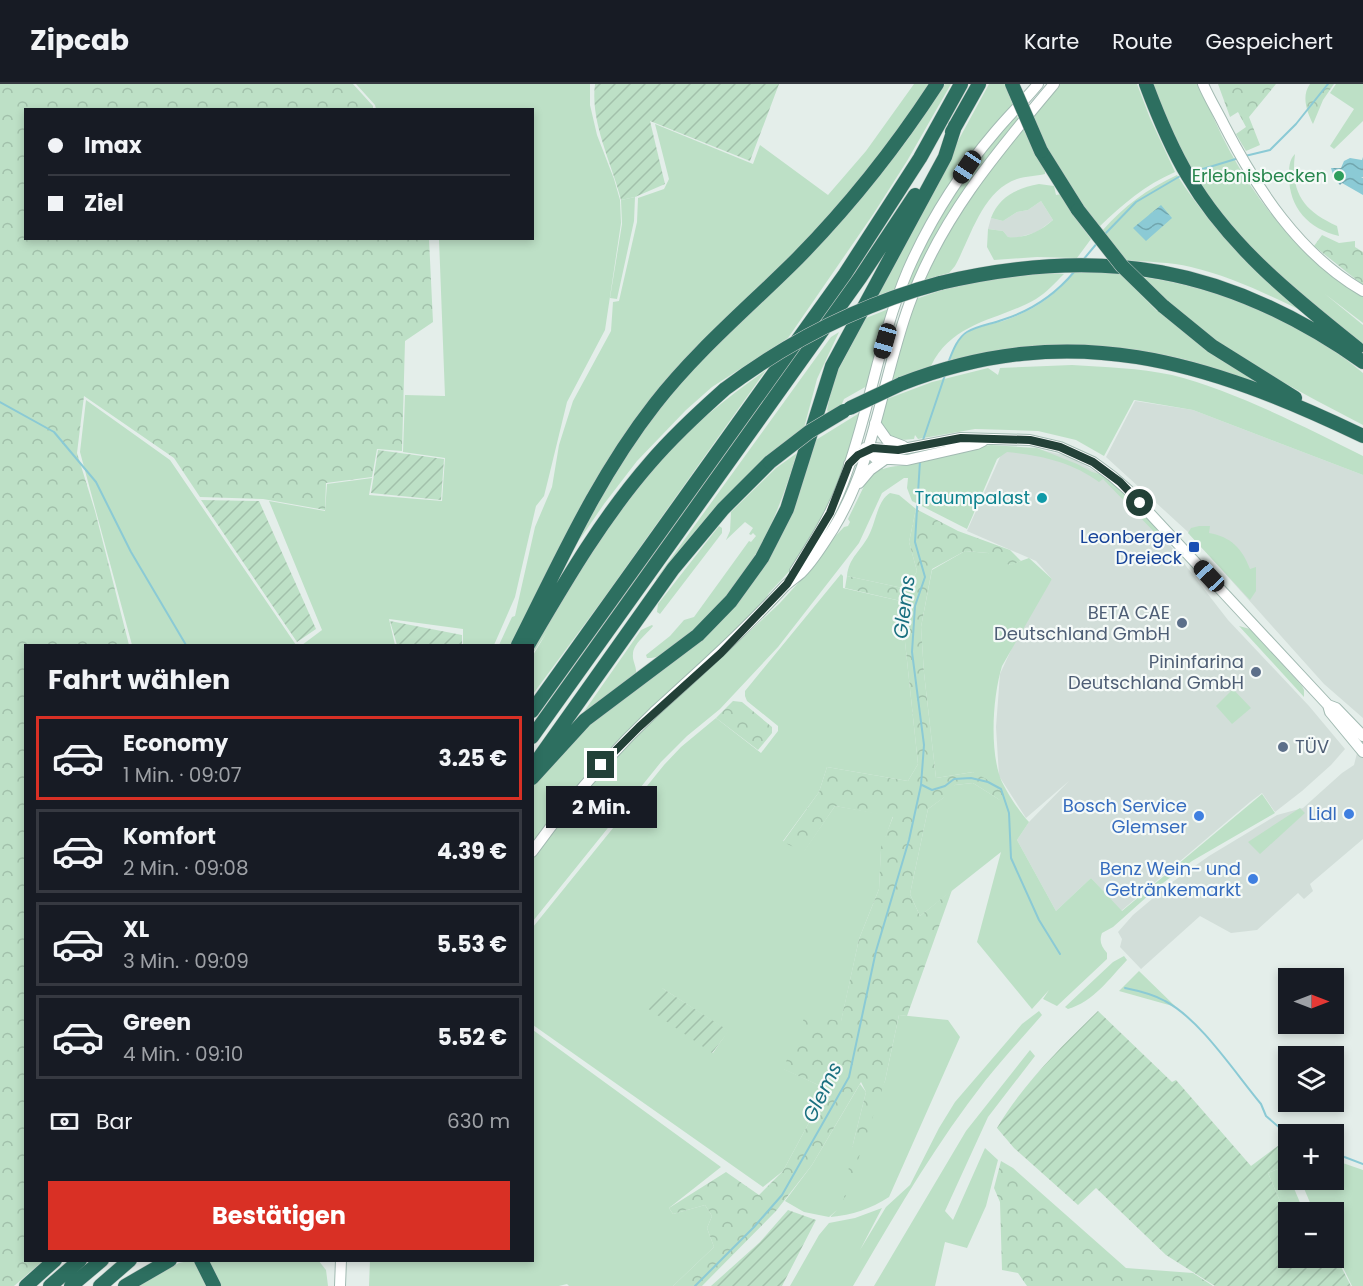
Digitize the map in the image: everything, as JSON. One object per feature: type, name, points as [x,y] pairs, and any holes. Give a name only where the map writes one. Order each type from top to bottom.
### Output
[{"type":"highway","points":[[518,644],[583,514],[606,474],[655,403],[689,364],[796,260],[854,198],[899,142],[937,84]]},
{"type":"highway","points":[[534,708],[845,273],[920,158],[961,84]]},
{"type":"highway","points":[[534,734],[860,278],[927,176],[979,84]]},
{"type":"highway","points":[[1012,84],[1041,151],[1078,210],[1122,266],[1163,306],[1226,356],[1322,415],[1363,436]]},
{"type":"highway","points":[[1146,84],[1160,121],[1178,158],[1202,198],[1226,230],[1266,272],[1363,353]]},
{"type":"highway","points":[[534,776],[585,720],[698,635],[731,600],[762,558],[787,509],[832,366],[945,157],[956,126]]},
{"type":"highway","points":[[529,644],[621,498],[675,434],[725,389],[763,362],[821,329],[874,305],[940,284],[991,272],[1051,266],[1101,266],[1174,274],[1228,289],[1269,306],[1318,331],[1363,362]]},
{"type":"highway","points":[[534,764],[673,569],[723,509],[770,462],[809,432],[847,409],[906,382],[942,369],[985,359],[1057,351],[1101,352],[1183,365],[1217,375],[1322,415]]},
{"type":"highway","points":[[26,1286],[53,1262]]},
{"type":"highway","points":[[50,1286],[78,1262]]},
{"type":"highway","points":[[71,1286],[100,1262]]},
{"type":"highway","points":[[100,1286],[128,1262]]},
{"type":"highway","points":[[125,1286],[167,1262]]},
{"type":"highway","points":[[202,1262],[214,1286]]},
{"type":"main road","points":[[787,584],[827,518],[844,482],[898,295],[922,240],[942,203],[967,167],[1038,84]]},
{"type":"main road","points":[[534,849],[601,765],[646,720],[721,653],[787,584],[803,572],[834,528],[852,493],[867,451],[901,328],[920,276],[936,243],[978,177],[1054,84]]},
{"type":"main road","points":[[1203,84],[1236,149],[1277,213],[1311,251],[1348,282],[1363,291]]},
{"type":"main road","points":[[875,423],[887,440],[909,448],[931,450]]},
{"type":"main road","points":[[860,428],[860,437],[867,451],[875,458],[884,460],[907,460],[961,438],[1014,438],[1060,447],[1093,462],[1112,476],[1177,542],[1328,705],[1336,708],[1361,737],[1363,752]]},
{"type":"main road","points":[[849,464],[858,455],[873,448],[898,450],[909,448]]},
{"type":"main road","points":[[852,493],[865,475],[876,464],[884,460]]},
{"type":"main road","points":[[340,1286],[341,1262]]},
{"type":"shaded area","points":[[1041,201],[1053,220],[1037,232],[1016,238],[1008,237],[1003,231],[988,229],[991,218],[1003,221],[1017,212],[1028,210]]},
{"type":"shaded area","points":[[1135,401],[1193,410],[1363,475],[1363,718],[1324,684],[1188,532],[1106,457]]},
{"type":"shaded area","points":[[1004,448],[1033,448],[1068,456],[1107,478],[1162,535],[1228,620],[1309,706],[1345,749],[1331,765],[1275,812],[1262,793],[1121,911],[1091,878],[1056,911],[1017,840],[1029,822],[1069,781],[1026,818],[999,776],[996,727],[1000,674],[1027,615],[1052,579],[1036,561],[967,531]]},
{"type":"shaded area","points":[[1363,747],[1363,839],[1310,884],[1313,891],[1304,899],[1298,893],[1257,930],[1231,933],[1200,916],[1141,969],[1120,947],[1122,939],[1118,932],[1133,915],[1171,883],[1209,856],[1277,815],[1303,808],[1354,765],[1357,753]]},
{"type":"green space","points":[[0,84],[353,84],[373,108],[24,108],[24,240],[429,240],[433,322],[405,341],[402,451],[377,449],[372,477],[326,483],[325,510],[263,499],[200,497],[174,458],[84,396],[77,453],[95,511],[129,644],[24,644],[24,1262],[42,1262],[14,1286],[0,1286]]},
{"type":"green space","points":[[356,84],[590,84],[590,105],[597,135],[620,200],[621,223],[605,330],[567,402],[544,496],[536,506],[515,597],[494,644],[463,644],[463,629],[389,619],[395,644],[303,644],[322,630],[269,501],[325,511],[327,484],[372,478],[369,495],[442,501],[445,458],[403,452],[405,395],[445,396],[439,240],[534,240],[534,108],[376,108]]},
{"type":"green space","points":[[595,84],[779,84],[750,161],[650,121],[665,184],[635,197],[621,200],[599,128],[594,99]]},
{"type":"green space","points":[[914,84],[932,84],[839,208],[665,386],[514,644],[499,644],[512,617],[515,616],[535,527],[552,487],[559,445],[573,401],[611,331],[613,302],[619,301],[637,222],[638,198],[664,189],[669,179],[655,124],[753,164],[760,145],[828,195],[866,151]]},
{"type":"green space","points":[[945,84],[951,84],[907,161],[788,338],[712,387],[686,410],[637,461],[577,541],[629,448],[695,365],[856,205],[908,139]]},
{"type":"green space","points":[[989,84],[1005,84],[1014,108],[977,153],[899,288],[873,297]]},
{"type":"green space","points":[[1060,84],[1137,84],[1175,172],[1135,196],[1099,227],[1082,207],[1049,153],[1032,116]]},
{"type":"green space","points":[[1150,84],[1200,84],[1227,146],[1244,176],[1264,204],[1285,231],[1309,255],[1335,278],[1363,297],[1363,323],[1325,294],[1363,325],[1363,344],[1301,296],[1228,226],[1182,156]]},
{"type":"green space","points":[[1218,84],[1276,84],[1249,117],[1260,145],[1246,151],[1236,134],[1246,127],[1238,112],[1230,117]]},
{"type":"green space","points":[[1310,84],[1334,84],[1323,100],[1313,124],[1305,99]]},
{"type":"green space","points":[[1336,84],[1363,84],[1363,121],[1334,149],[1330,146],[1354,109],[1330,93]]},
{"type":"green space","points":[[1015,112],[1019,120],[964,189],[943,223],[912,284],[903,286],[944,207]]},
{"type":"green space","points":[[1023,129],[1045,174],[1024,177],[1005,185],[986,204],[955,266],[949,273],[923,280],[952,224],[971,195]]},
{"type":"green space","points":[[1295,154],[1295,179],[1301,199],[1315,214],[1337,226],[1339,236],[1328,233],[1310,222],[1297,207],[1289,176],[1290,161]]},
{"type":"green space","points":[[1177,175],[1233,247],[1300,310],[1247,285],[1219,275],[1175,264],[1126,260],[1102,231],[1136,199]]},
{"type":"green space","points":[[1039,184],[1054,186],[1056,195],[1061,194],[1091,239],[1077,258],[1037,257],[994,260],[987,247],[988,229],[1003,231],[1008,237],[1021,237],[1038,231],[1053,220],[1041,201],[1028,210],[1017,212],[1003,221],[991,218],[994,210],[1010,194]]},
{"type":"green space","points":[[635,197],[634,221],[617,299],[610,298],[622,224],[621,200]]},
{"type":"green space","points":[[1322,235],[1339,243],[1355,241],[1355,247],[1363,252],[1363,285],[1314,246]]},
{"type":"green space","points":[[1047,273],[1064,274],[1036,299],[964,331],[940,351],[931,366],[891,380],[916,299],[942,290],[988,280]]},
{"type":"green space","points":[[1073,273],[1121,274],[1157,311],[1159,310],[1200,343],[1274,391],[1195,362],[1125,348],[1037,347],[950,360],[958,341],[967,333],[1033,308],[1059,289]]},
{"type":"green space","points":[[1142,277],[1172,282],[1231,298],[1287,323],[1339,354],[1363,373],[1363,425],[1266,372],[1219,343],[1175,309]]},
{"type":"green space","points":[[891,308],[867,386],[844,399],[841,406],[828,412],[833,380],[853,342],[861,320]]},
{"type":"green space","points":[[839,332],[817,379],[804,428],[767,456],[658,580],[656,579],[831,337]]},
{"type":"green space","points":[[1072,365],[1122,368],[1172,375],[1220,390],[1318,433],[1363,456],[1363,475],[1193,410],[1134,400],[1104,456],[1076,440],[1038,431],[975,429],[918,439],[915,435],[914,439],[903,440],[892,437],[881,427],[887,399],[932,382],[988,368],[998,375],[1000,368]]},
{"type":"green space","points":[[766,370],[534,693],[534,653],[547,632],[534,652],[534,648],[591,551],[624,503],[661,459],[685,434]]},
{"type":"green space","points":[[86,400],[170,460],[295,644],[132,644],[80,452]]},
{"type":"green space","points":[[861,412],[834,497],[797,563],[769,593],[764,602],[534,844],[534,782],[560,750],[745,589],[811,443]]},
{"type":"green space","points":[[991,445],[1037,448],[1103,475],[1115,484],[1158,529],[1161,539],[1103,479],[1099,482],[1078,469],[1032,455],[1007,452],[997,459],[967,529],[912,501],[907,488],[908,478],[904,478],[882,493],[859,543],[778,647],[720,709],[687,736],[661,762],[534,920],[534,857],[569,809],[632,740],[779,604],[799,582],[826,546],[844,527],[848,526],[850,522],[848,519],[867,480],[882,467],[883,469],[917,463]]},
{"type":"green space","points":[[378,450],[444,459],[441,500],[371,493]]},
{"type":"green space","points":[[797,453],[768,531],[742,575],[708,616],[678,643],[663,654],[647,658],[646,655],[670,636],[684,620],[694,617],[749,541],[751,542],[756,536],[753,533],[749,534],[753,528],[745,522],[726,540],[730,531],[731,512],[776,468]]},
{"type":"green space","points":[[890,493],[899,495],[916,509],[909,542],[917,571],[907,589],[847,576],[853,559],[869,535],[879,506]]},
{"type":"green space","points":[[201,500],[259,501],[316,629],[297,642]]},
{"type":"green space","points":[[916,509],[958,531],[1010,550],[1021,561],[1011,565],[993,561],[988,553],[965,551],[932,569],[921,627],[936,778],[973,772],[1003,788],[1003,802],[973,783],[955,785],[953,791],[928,809],[910,894],[920,916],[952,890],[907,1016],[899,1015],[885,1081],[843,1204],[852,1148],[866,1092],[861,1082],[812,1165],[776,1211],[702,1286],[673,1286],[714,1247],[707,1228],[712,1216],[705,1205],[673,1214],[669,1208],[726,1172],[759,1195],[783,1171],[827,1089],[783,1069],[805,1016],[841,1021],[859,939],[879,889],[881,847],[893,817],[835,806],[804,852],[783,842],[819,792],[827,767],[908,781],[918,764],[903,623],[905,602],[845,588],[847,576],[907,589],[917,571],[909,542]]},
{"type":"green space","points":[[719,526],[722,528],[722,533],[660,614],[657,612],[658,604]]},
{"type":"green space","points":[[1210,526],[1209,533],[1230,541],[1239,549],[1250,569],[1256,567],[1256,591],[1250,600],[1188,533],[1191,528]]},
{"type":"green space","points":[[965,551],[988,553],[1010,565],[1029,558],[1052,579],[1002,666],[995,705],[994,749],[1001,779],[1029,822],[1017,840],[1056,911],[1091,878],[1122,911],[1262,794],[1275,813],[1192,861],[1159,886],[1113,927],[1102,933],[1101,943],[1107,953],[1107,959],[1057,1006],[1043,999],[1049,990],[1032,1009],[977,942],[1001,852],[920,916],[910,894],[928,809],[955,785],[973,783],[1000,800],[973,772],[936,778],[921,627],[932,570]]},
{"type":"green space","points":[[841,574],[843,588],[905,602],[903,623],[918,764],[908,781],[827,767],[819,792],[783,841],[804,851],[835,806],[893,816],[881,850],[879,889],[859,939],[841,1022],[784,1069],[827,1089],[783,1171],[763,1187],[534,1026],[534,926],[664,765],[681,747],[716,718],[761,753],[778,731],[778,726],[747,701],[745,691]],"holes":[[[662,988],[728,1031],[712,1053]]]},
{"type":"green space","points":[[390,621],[462,635],[462,644],[397,644]]},
{"type":"green space","points":[[652,625],[634,650],[636,674],[583,713],[641,630]]},
{"type":"green space","points":[[1239,626],[1250,629],[1302,686],[1304,697]]},
{"type":"green space","points":[[1233,689],[1251,708],[1232,724],[1216,706]]},
{"type":"green space","points":[[733,701],[742,702],[772,727],[772,733],[758,750],[716,718]]},
{"type":"green space","points":[[1300,808],[1305,813],[1260,854],[1248,842]]},
{"type":"green space","points":[[1124,956],[1127,960],[1093,995],[1077,1006],[1068,1009],[1065,1007],[1113,962]]},
{"type":"green space","points":[[1139,971],[1176,1007],[1119,991]]},
{"type":"green space","points":[[662,988],[729,1031],[712,1053],[647,1008]]},
{"type":"green space","points":[[1039,1011],[1042,1015],[992,1072],[949,1130],[853,1286],[790,1286],[819,1235],[829,1223],[855,1218],[882,1208],[860,1250],[886,1207],[910,1185],[955,1102],[1022,1024]]},
{"type":"green space","points":[[1098,1011],[1172,1082],[1176,1080],[1251,1166],[1278,1146],[1278,1169],[1268,1173],[1280,1202],[1278,1202],[1278,1268],[1342,1268],[1351,1286],[1215,1286],[1166,1255],[1096,1188],[1078,1205],[1014,1148],[997,1128],[1019,1096],[1057,1052]]},
{"type":"green space","points":[[899,1015],[948,1020],[960,1037],[889,1197],[868,1208],[846,1215],[830,1217],[837,1210],[829,1217],[804,1212],[785,1201],[812,1165],[860,1084],[866,1092],[852,1148],[885,1081]]},
{"type":"green space","points":[[534,1031],[721,1167],[669,1208],[673,1214],[705,1205],[712,1216],[707,1228],[714,1247],[673,1286],[569,1286],[567,1284],[559,1286],[369,1286],[370,1262],[534,1262]]},
{"type":"green space","points":[[1030,1050],[1035,1056],[988,1117],[945,1211],[953,1220],[985,1148],[998,1160],[986,1206],[967,1248],[945,1242],[935,1286],[874,1286],[966,1131]]},
{"type":"green space","points":[[1001,1161],[1013,1168],[1126,1268],[1193,1273],[1213,1286],[1027,1286],[1018,1273],[1002,1270],[1000,1202],[994,1188]]},
{"type":"green space","points":[[1344,1163],[1363,1170],[1363,1286],[1352,1286],[1343,1268],[1344,1202],[1310,1202],[1305,1190],[1344,1190]]},
{"type":"green space","points":[[1278,1169],[1278,1190],[1295,1190],[1300,1202],[1280,1202],[1268,1173]]},
{"type":"green space","points":[[788,1210],[816,1220],[782,1286],[711,1286],[760,1242]]},
{"type":"green space","points":[[194,1262],[208,1286],[137,1286],[179,1263]]},
{"type":"green space","points":[[209,1262],[320,1262],[326,1270],[328,1286],[221,1286]]},
{"type":"water","name":"Erlebnisbecken","points":[[1363,157],[1363,177],[1361,177],[1363,178],[1363,195],[1342,183],[1340,185],[1334,178],[1331,168],[1341,168],[1344,161],[1350,158],[1362,160]]},
{"type":"water","points":[[1161,205],[1172,218],[1146,241],[1133,228]]},
{"type":"waterway","name":"Glems","points":[[1245,156],[1270,150],[1296,124],[1328,84]]},
{"type":"waterway","name":"Glems","points":[[1193,172],[1239,158]]},
{"type":"waterway","name":"Glems","points":[[1104,235],[1136,202],[1182,175]]},
{"type":"waterway","name":"Glems","points":[[1083,260],[1098,242]]},
{"type":"waterway","name":"Glems","points":[[948,363],[953,350],[967,332],[1032,307],[1050,295],[1074,272]]},
{"type":"waterway","name":"Glems","points":[[922,443],[945,375]]},
{"type":"waterway","points":[[0,402],[54,432],[96,482],[131,552],[185,644]]},
{"type":"waterway","name":"Glems","points":[[695,1286],[754,1227],[782,1195],[849,1077],[876,951],[909,840],[921,785],[924,745],[912,652],[915,606],[925,577],[915,542],[920,461]]},
{"type":"waterway","points":[[922,785],[932,790],[945,786],[954,779],[971,778],[988,782],[1001,789],[1009,813],[1011,858],[1039,920],[1060,954]]},
{"type":"waterway","points":[[1125,988],[1160,999],[1178,1009],[1191,1020],[1261,1104],[1266,1116],[1278,1126]]},
{"type":"waterway","points":[[1344,1157],[1363,1164]]},
{"type":"place","name":"Erlebnisbecken","points":[[1339,176]]},
{"type":"place","name":"Traumpalast","points":[[1042,498]]},
{"type":"place","name":"Leonberger Dreieck","points":[[1194,547]]},
{"type":"place","name":"BETA CAE Deutschland GmbH","points":[[1182,623]]},
{"type":"place","name":"Pininfarina Deutschland GmbH","points":[[1256,672]]},
{"type":"place","name":"TÜV","points":[[1283,747]]},
{"type":"place","name":"Lidl","points":[[1349,814]]},
{"type":"place","name":"Bosch Service Glemser","points":[[1199,816]]},
{"type":"place","name":"Benz Wein- und Getränkemarkt","points":[[1253,879]]},
{"type":"route","points":[[601,765],[639,727],[721,653],[787,584],[830,513],[844,482],[849,464],[858,455],[873,448],[898,450],[961,438],[1030,440],[1060,447],[1093,462],[1120,482],[1140,503]]}]
